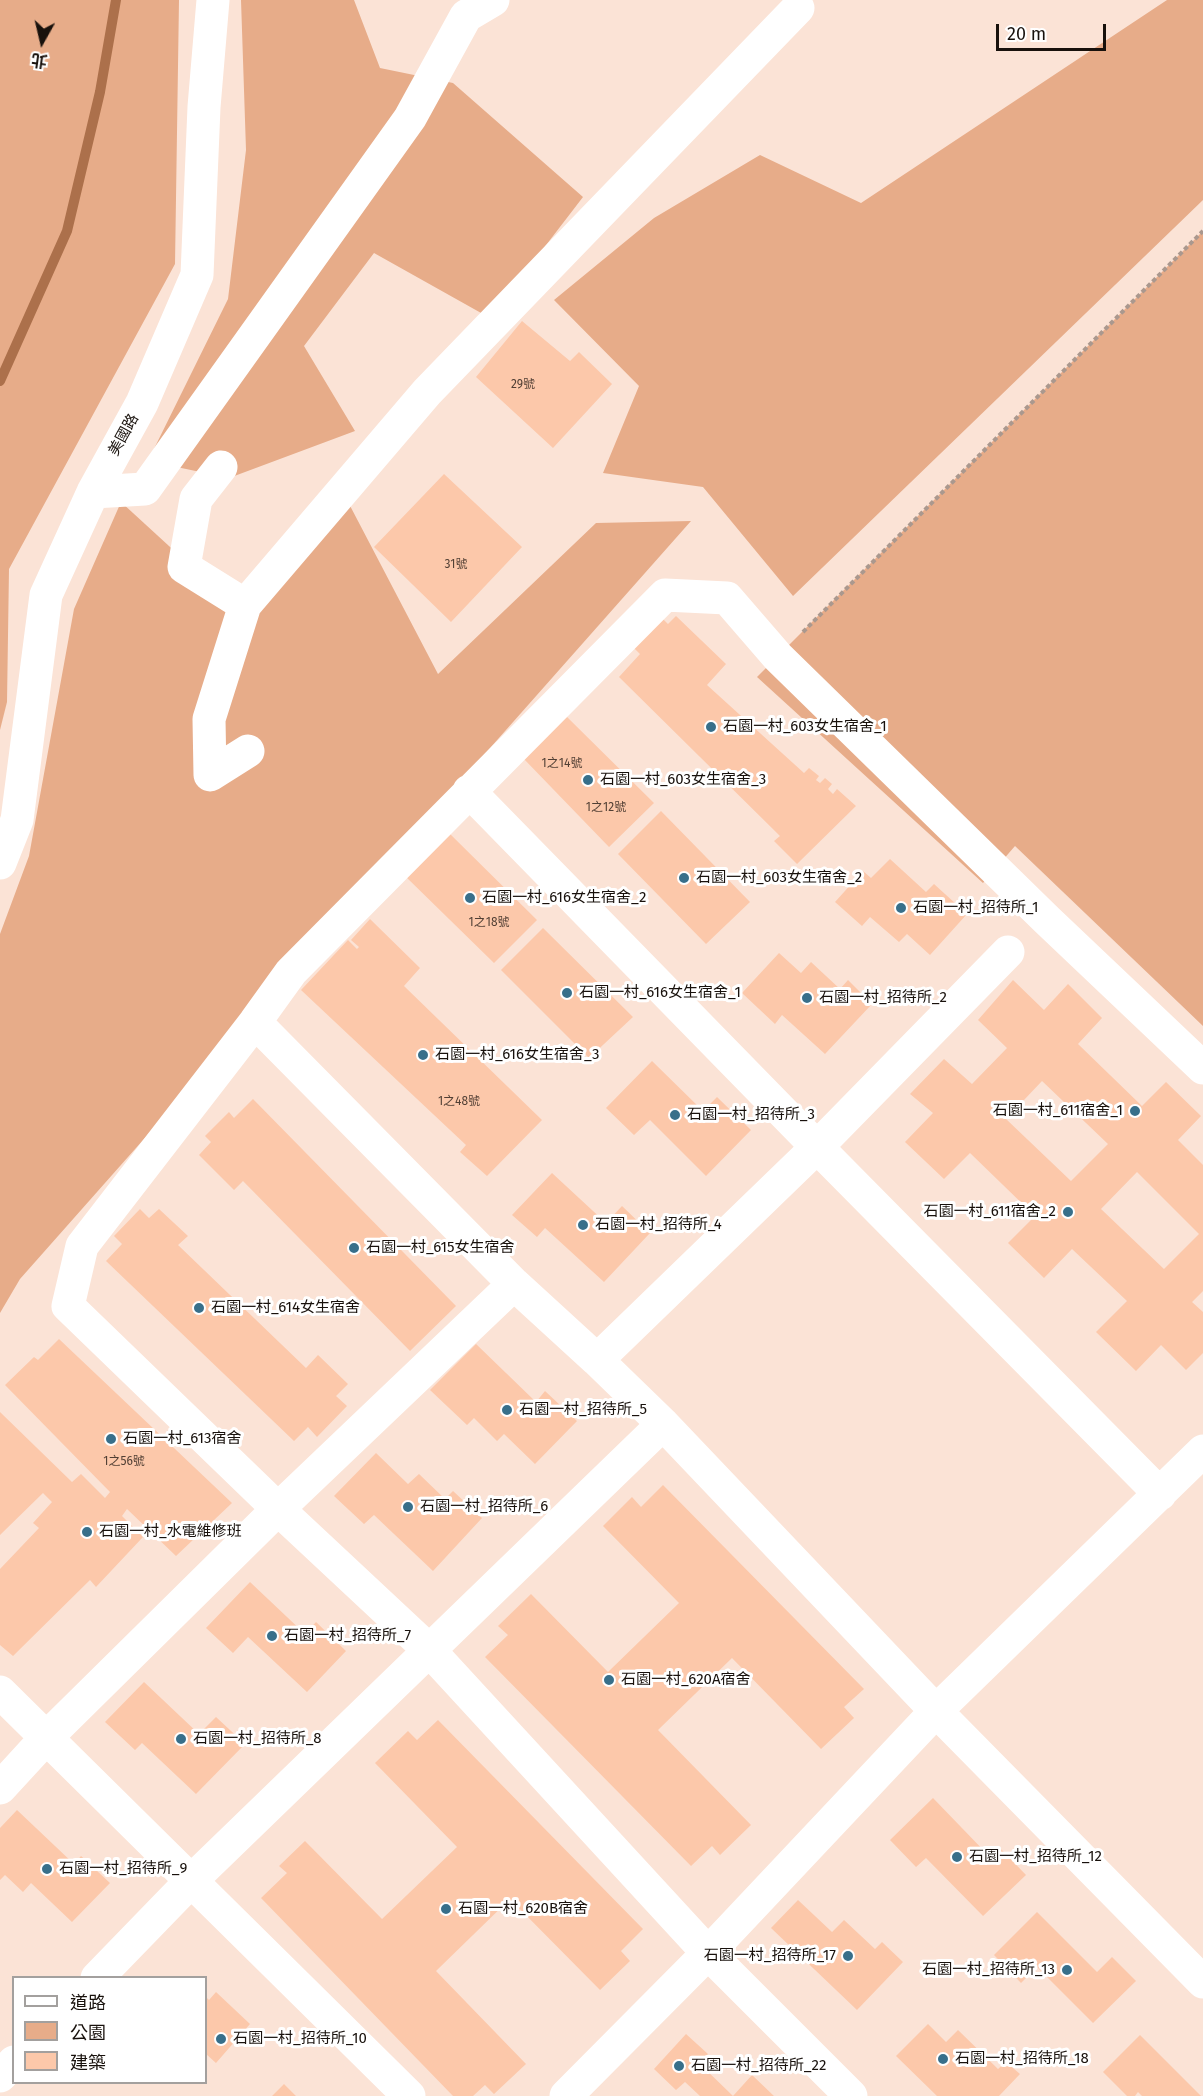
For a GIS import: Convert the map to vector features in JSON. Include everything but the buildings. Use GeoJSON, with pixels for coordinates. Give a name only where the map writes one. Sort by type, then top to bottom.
{"type":"FeatureCollection","features":[{"type":"Feature","properties":{"kind":"street","name":"美國路"},"geometry":{"type":"LineString","coordinates":[[0,864],[17,820],[46,595],[93,492],[142,403],[196,275],[204,107],[213,0]]}},
{"type":"Feature","properties":{"kind":"street"},"geometry":{"type":"LineString","coordinates":[[93,492],[145,489],[410,118],[466,16],[493,0]]}},
{"type":"Feature","properties":{"kind":"street"},"geometry":{"type":"LineString","coordinates":[[248,751],[210,775],[209,719],[245,605],[427,392],[800,3]]}},
{"type":"Feature","properties":{"kind":"street"},"geometry":{"type":"LineString","coordinates":[[221,467],[196,499],[184,567],[245,605]]}},
{"type":"Feature","properties":{"kind":"street"},"geometry":{"type":"LineString","coordinates":[[851,2096],[708,1953],[430,1651],[278,1509],[68,1306],[82,1246],[291,972],[469,790],[665,595],[727,598],[778,657],[1047,920],[1203,1068]]}},
{"type":"Feature","properties":{"kind":"street"},"geometry":{"type":"LineString","coordinates":[[469,790],[1160,1494]]}},
{"type":"Feature","properties":{"kind":"street"},"geometry":{"type":"LineString","coordinates":[[597,1360],[817,1147],[1008,952]]}},
{"type":"Feature","properties":{"kind":"street"},"geometry":{"type":"LineString","coordinates":[[255,1022],[514,1284],[663,1424],[936,1711],[1203,1982]]}},
{"type":"Feature","properties":{"kind":"street"},"geometry":{"type":"LineString","coordinates":[[0,1788],[46,1738],[278,1509],[514,1284]]}},
{"type":"Feature","properties":{"kind":"street"},"geometry":{"type":"LineString","coordinates":[[98,1976],[191,1881],[663,1424]]}},
{"type":"Feature","properties":{"kind":"street"},"geometry":{"type":"LineString","coordinates":[[566,2096],[708,1953],[936,1711],[1203,1450]]}},
{"type":"Feature","properties":{"kind":"street"},"geometry":{"type":"LineString","coordinates":[[0,1692],[409,2096]]}},
{"type":"Feature","properties":{"kind":"street"},"geometry":{"type":"LineString","coordinates":[[0,2076],[12,2064]]}},
{"type":"Feature","properties":{"kind":"path"},"geometry":{"type":"LineString","coordinates":[[778,657],[1203,231]]}},
{"type":"Feature","properties":{"kind":"green space"},"geometry":{"type":"Polygon","coordinates":[[[0,0],[179,0],[175,264],[9,569],[7,702],[0,730],[0,0]]]}},
{"type":"Feature","properties":{"kind":"green space"},"geometry":{"type":"Polygon","coordinates":[[[241,0],[354,0],[380,68],[453,83],[583,197],[490,318],[374,253],[304,346],[355,431],[229,478],[148,461],[228,299],[246,150],[241,0]]]}},
{"type":"Feature","properties":{"kind":"green space"},"geometry":{"type":"Polygon","coordinates":[[[1167,0],[1203,0],[1203,200],[793,596],[703,487],[603,473],[639,386],[554,300],[654,218],[760,155],[861,203],[1167,0]]]}},
{"type":"Feature","properties":{"kind":"green space"},"geometry":{"type":"Polygon","coordinates":[[[1203,231],[1203,1026],[1015,846],[983,883],[757,677],[1203,231]]]}},
{"type":"Feature","properties":{"kind":"green space"},"geometry":{"type":"Polygon","coordinates":[[[347,500],[438,674],[596,523],[691,521],[20,1279],[0,1313],[0,934],[29,856],[74,609],[121,502],[229,601],[347,500]]]}},
{"type":"Feature","properties":{"kind":"waterway"},"geometry":{"type":"LineString","coordinates":[[0,381],[67,231],[100,92],[116,0]]}},
{"type":"Feature","properties":{"kind":"place","name":"石園一村_603女生宿舍_1"},"geometry":{"type":"Point","coordinates":[711,727]}},
{"type":"Feature","properties":{"kind":"place","name":"石園一村_603女生宿舍_3"},"geometry":{"type":"Point","coordinates":[588,780]}},
{"type":"Feature","properties":{"kind":"place","name":"石園一村_603女生宿舍_2"},"geometry":{"type":"Point","coordinates":[684,878]}},
{"type":"Feature","properties":{"kind":"place","name":"石園一村_616女生宿舍_2"},"geometry":{"type":"Point","coordinates":[470,898]}},
{"type":"Feature","properties":{"kind":"place","name":"石園一村_招待所_1"},"geometry":{"type":"Point","coordinates":[901,908]}},
{"type":"Feature","properties":{"kind":"place","name":"石園一村_616女生宿舍_1"},"geometry":{"type":"Point","coordinates":[567,993]}},
{"type":"Feature","properties":{"kind":"place","name":"石園一村_招待所_2"},"geometry":{"type":"Point","coordinates":[807,998]}},
{"type":"Feature","properties":{"kind":"place","name":"石園一村_616女生宿舍_3"},"geometry":{"type":"Point","coordinates":[423,1055]}},
{"type":"Feature","properties":{"kind":"place","name":"石園一村_611宿舍_1"},"geometry":{"type":"Point","coordinates":[1135,1111]}},
{"type":"Feature","properties":{"kind":"place","name":"石園一村_招待所_3"},"geometry":{"type":"Point","coordinates":[675,1115]}},
{"type":"Feature","properties":{"kind":"place","name":"石園一村_611宿舍_2"},"geometry":{"type":"Point","coordinates":[1068,1212]}},
{"type":"Feature","properties":{"kind":"place","name":"石園一村_招待所_4"},"geometry":{"type":"Point","coordinates":[583,1225]}},
{"type":"Feature","properties":{"kind":"place","name":"石園一村_615女生宿舍"},"geometry":{"type":"Point","coordinates":[354,1248]}},
{"type":"Feature","properties":{"kind":"place","name":"石園一村_614女生宿舍"},"geometry":{"type":"Point","coordinates":[199,1308]}},
{"type":"Feature","properties":{"kind":"place","name":"石園一村_招待所_5"},"geometry":{"type":"Point","coordinates":[507,1410]}},
{"type":"Feature","properties":{"kind":"place","name":"石園一村_613宿舍"},"geometry":{"type":"Point","coordinates":[111,1439]}},
{"type":"Feature","properties":{"kind":"place","name":"石園一村_招待所_6"},"geometry":{"type":"Point","coordinates":[408,1507]}},
{"type":"Feature","properties":{"kind":"place","name":"石園一村_水電維修班"},"geometry":{"type":"Point","coordinates":[87,1532]}},
{"type":"Feature","properties":{"kind":"place","name":"石園一村_招待所_7"},"geometry":{"type":"Point","coordinates":[272,1636]}},
{"type":"Feature","properties":{"kind":"place","name":"石園一村_620A宿舍"},"geometry":{"type":"Point","coordinates":[609,1680]}},
{"type":"Feature","properties":{"kind":"place","name":"石園一村_招待所_8"},"geometry":{"type":"Point","coordinates":[181,1739]}},
{"type":"Feature","properties":{"kind":"place","name":"石園一村_招待所_12"},"geometry":{"type":"Point","coordinates":[957,1857]}},
{"type":"Feature","properties":{"kind":"place","name":"石園一村_招待所_9"},"geometry":{"type":"Point","coordinates":[47,1869]}},
{"type":"Feature","properties":{"kind":"place","name":"石園一村_620B宿舍"},"geometry":{"type":"Point","coordinates":[446,1909]}},
{"type":"Feature","properties":{"kind":"place","name":"石園一村_招待所_17"},"geometry":{"type":"Point","coordinates":[848,1956]}},
{"type":"Feature","properties":{"kind":"place","name":"石園一村_招待所_13"},"geometry":{"type":"Point","coordinates":[1067,1970]}},
{"type":"Feature","properties":{"kind":"place","name":"石園一村_招待所_10"},"geometry":{"type":"Point","coordinates":[221,2039]}},
{"type":"Feature","properties":{"kind":"place","name":"石園一村_招待所_18"},"geometry":{"type":"Point","coordinates":[943,2059]}},
{"type":"Feature","properties":{"kind":"place","name":"石園一村_招待所_22"},"geometry":{"type":"Point","coordinates":[679,2066]}}]}
